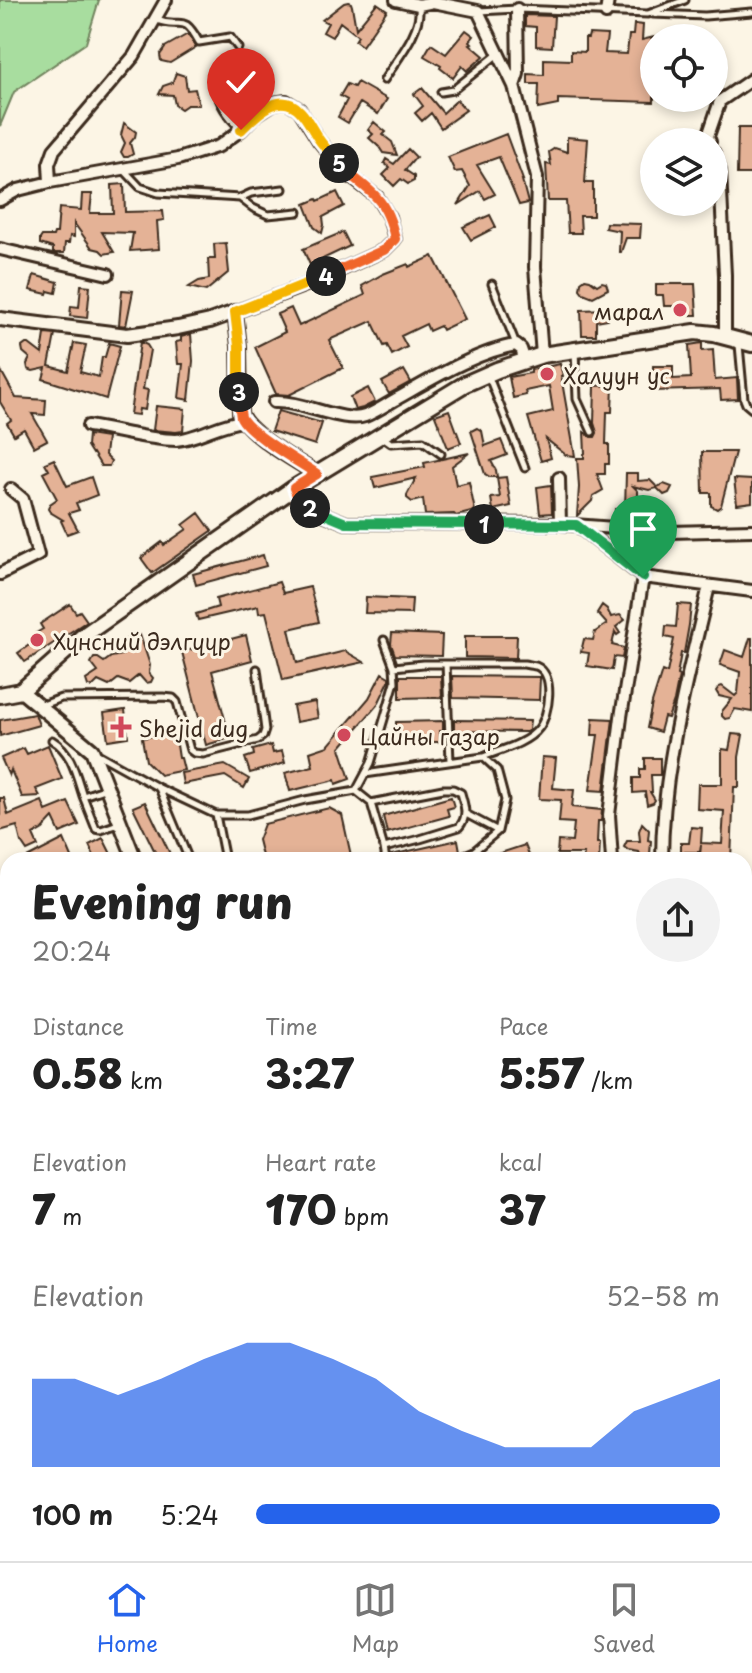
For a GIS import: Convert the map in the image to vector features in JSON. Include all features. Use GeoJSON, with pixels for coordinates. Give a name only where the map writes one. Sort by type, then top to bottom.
{"type":"FeatureCollection","features":[{"type":"Feature","properties":{"kind":"main road"},"geometry":{"type":"LineString","coordinates":[[0,695],[21,691],[83,636],[294,488],[441,397],[487,374],[542,355],[695,332],[738,340]]}},
{"type":"Feature","properties":{"kind":"street"},"geometry":{"type":"LineString","coordinates":[[50,182],[49,164],[54,150],[134,56],[166,0]]}},
{"type":"Feature","properties":{"kind":"street"},"geometry":{"type":"LineString","coordinates":[[396,0],[419,5],[432,1],[460,4],[478,11],[514,86],[537,177],[535,267],[542,355]]}},
{"type":"Feature","properties":{"kind":"street"},"geometry":{"type":"LineString","coordinates":[[606,13],[608,0]]}},
{"type":"Feature","properties":{"kind":"street"},"geometry":{"type":"LineString","coordinates":[[514,86],[518,74],[517,9]]}},
{"type":"Feature","properties":{"kind":"street"},"geometry":{"type":"LineString","coordinates":[[711,128],[720,101],[752,79]]}},
{"type":"Feature","properties":{"kind":"street"},"geometry":{"type":"LineString","coordinates":[[0,200],[18,190],[50,182],[178,159],[219,146],[254,116],[274,103],[286,101],[299,109],[319,141],[347,174],[377,197],[389,217],[395,239],[384,250],[314,282],[210,321],[178,328],[127,335],[0,319]]}},
{"type":"Feature","properties":{"kind":"street"},"geometry":{"type":"LineString","coordinates":[[722,216],[725,275],[738,340]]}},
{"type":"Feature","properties":{"kind":"street"},"geometry":{"type":"LineString","coordinates":[[0,249],[108,274]]}},
{"type":"Feature","properties":{"kind":"street"},"geometry":{"type":"LineString","coordinates":[[235,312],[240,413],[243,421],[317,474]]}},
{"type":"Feature","properties":{"kind":"street"},"geometry":{"type":"LineString","coordinates":[[274,402],[287,401],[353,418],[365,416],[495,348],[516,345],[525,361]]}},
{"type":"Feature","properties":{"kind":"street"},"geometry":{"type":"LineString","coordinates":[[88,426],[178,440],[228,422],[243,421]]}},
{"type":"Feature","properties":{"kind":"street"},"geometry":{"type":"LineString","coordinates":[[559,478],[560,524]]}},
{"type":"Feature","properties":{"kind":"street"},"geometry":{"type":"LineString","coordinates":[[294,488],[301,505],[346,523],[560,524],[670,532],[752,530]]}},
{"type":"Feature","properties":{"kind":"street"},"geometry":{"type":"LineString","coordinates":[[0,574],[38,555],[23,499],[11,489]]}},
{"type":"Feature","properties":{"kind":"street"},"geometry":{"type":"LineString","coordinates":[[576,525],[643,577],[752,591]]}},
{"type":"Feature","properties":{"kind":"street"},"geometry":{"type":"LineString","coordinates":[[611,852],[609,815],[643,577]]}},
{"type":"Feature","properties":{"kind":"street"},"geometry":{"type":"LineString","coordinates":[[662,852],[674,736],[709,586]]}},
{"type":"Feature","properties":{"kind":"street"},"geometry":{"type":"LineString","coordinates":[[21,691],[92,750],[132,852]]}},
{"type":"Feature","properties":{"kind":"lane"},"geometry":{"type":"LineString","coordinates":[[648,14],[685,0]]}},
{"type":"Feature","properties":{"kind":"lane"},"geometry":{"type":"LineString","coordinates":[[384,80],[417,29],[421,17],[419,5]]}},
{"type":"Feature","properties":{"kind":"lane"},"geometry":{"type":"LineString","coordinates":[[478,11],[517,9],[705,16],[752,12]]}},
{"type":"Feature","properties":{"kind":"lane"},"geometry":{"type":"LineString","coordinates":[[156,20],[184,22],[191,27],[199,42],[230,37],[238,48]]}},
{"type":"Feature","properties":{"kind":"lane"},"geometry":{"type":"LineString","coordinates":[[441,92],[453,90],[498,53]]}},
{"type":"Feature","properties":{"kind":"lane"},"geometry":{"type":"LineString","coordinates":[[216,88],[223,109],[241,130]]}},
{"type":"Feature","properties":{"kind":"lane"},"geometry":{"type":"LineString","coordinates":[[124,169],[140,187],[158,193],[240,198],[251,193],[283,189]]}},
{"type":"Feature","properties":{"kind":"lane"},"geometry":{"type":"LineString","coordinates":[[240,198],[268,215],[298,212]]}},
{"type":"Feature","properties":{"kind":"lane"},"geometry":{"type":"LineString","coordinates":[[492,284],[516,345]]}},
{"type":"Feature","properties":{"kind":"lane"},"geometry":{"type":"LineString","coordinates":[[738,340],[744,399],[752,409]]}},
{"type":"Feature","properties":{"kind":"lane"},"geometry":{"type":"LineString","coordinates":[[575,349],[577,399],[592,432]]}},
{"type":"Feature","properties":{"kind":"lane"},"geometry":{"type":"LineString","coordinates":[[487,374],[525,468]]}},
{"type":"Feature","properties":{"kind":"lane"},"geometry":{"type":"LineString","coordinates":[[380,435],[391,443],[423,441],[441,454]]}},
{"type":"Feature","properties":{"kind":"lane"},"geometry":{"type":"LineString","coordinates":[[356,791],[371,763],[395,682],[394,667],[384,640]]}},
{"type":"Feature","properties":{"kind":"lane"},"geometry":{"type":"LineString","coordinates":[[365,774],[483,757],[520,742],[539,728],[545,714],[549,697],[547,681],[543,671],[536,666],[446,664],[394,667]]}},
{"type":"Feature","properties":{"kind":"lane"},"geometry":{"type":"LineString","coordinates":[[446,664],[450,761]]}},
{"type":"Feature","properties":{"kind":"lane"},"geometry":{"type":"LineString","coordinates":[[37,706],[61,698],[173,698],[177,702],[190,750],[203,754],[263,736],[265,730],[257,669]]}},
{"type":"Feature","properties":{"kind":"lane"},"geometry":{"type":"LineString","coordinates":[[52,740],[70,757],[96,829],[121,823]]}},
{"type":"Feature","properties":{"kind":"lane"},"geometry":{"type":"LineString","coordinates":[[92,750],[159,788],[216,815],[248,815],[356,791],[371,803],[385,852]]}},
{"type":"Feature","properties":{"kind":"lane"},"geometry":{"type":"LineString","coordinates":[[472,852],[498,831],[505,800],[497,770],[483,757]]}},
{"type":"Feature","properties":{"kind":"lane"},"geometry":{"type":"LineString","coordinates":[[83,796],[108,788]]}},
{"type":"Feature","properties":{"kind":"lane"},"geometry":{"type":"LineString","coordinates":[[159,788],[186,852]]}},
{"type":"Feature","properties":{"kind":"lane"},"geometry":{"type":"LineString","coordinates":[[371,803],[443,789],[461,793],[466,814],[459,827],[384,848]]}},
{"type":"Feature","properties":{"kind":"lane"},"geometry":{"type":"LineString","coordinates":[[466,814],[498,831]]}},
{"type":"Feature","properties":{"kind":"lane"},"geometry":{"type":"LineString","coordinates":[[216,815],[223,852]]}},
{"type":"Feature","properties":{"kind":"green space"},"geometry":{"type":"Polygon","coordinates":[[[0,0],[99,0],[86,43],[14,92],[0,126],[0,0]]]}},
{"type":"Feature","properties":{"kind":"building"},"geometry":{"type":"Polygon","coordinates":[[[348,2],[352,6],[356,29],[377,3],[387,10],[362,46],[355,41],[358,36],[340,22],[332,37],[323,32],[328,23],[322,20],[348,2]]]}},
{"type":"Feature","properties":{"kind":"building"},"geometry":{"type":"Polygon","coordinates":[[[525,15],[554,16],[552,47],[536,46],[536,27],[525,26],[525,15]]]}},
{"type":"Feature","properties":{"kind":"building"},"geometry":{"type":"Polygon","coordinates":[[[634,24],[640,25],[640,102],[558,99],[558,105],[538,109],[539,84],[528,84],[528,74],[544,75],[544,59],[571,60],[571,51],[585,52],[585,38],[589,34],[607,35],[605,53],[627,54],[629,35],[633,35],[634,24]]]}},
{"type":"Feature","properties":{"kind":"building"},"geometry":{"type":"Polygon","coordinates":[[[466,30],[474,36],[470,44],[484,56],[467,71],[462,66],[453,78],[424,56],[431,44],[446,54],[466,30]]]}},
{"type":"Feature","properties":{"kind":"building"},"geometry":{"type":"Polygon","coordinates":[[[188,34],[196,47],[170,63],[161,61],[160,55],[165,47],[188,34]]]}},
{"type":"Feature","properties":{"kind":"building"},"geometry":{"type":"Polygon","coordinates":[[[176,73],[185,76],[187,90],[195,89],[199,105],[187,105],[181,109],[175,105],[173,95],[159,94],[163,86],[172,83],[176,73]]]}},
{"type":"Feature","properties":{"kind":"building"},"geometry":{"type":"Polygon","coordinates":[[[357,82],[387,99],[378,114],[360,103],[348,123],[338,117],[347,100],[340,96],[347,84],[354,87],[357,82]]]}},
{"type":"Feature","properties":{"kind":"building"},"geometry":{"type":"Polygon","coordinates":[[[422,88],[443,113],[457,100],[466,110],[441,128],[431,113],[422,121],[415,113],[423,106],[414,94],[422,88]]]}},
{"type":"Feature","properties":{"kind":"building"},"geometry":{"type":"Polygon","coordinates":[[[374,122],[386,132],[383,135],[392,142],[397,155],[383,153],[369,138],[373,134],[368,130],[374,122]]]}},
{"type":"Feature","properties":{"kind":"building"},"geometry":{"type":"Polygon","coordinates":[[[124,123],[136,132],[130,143],[133,154],[128,157],[121,152],[125,143],[121,135],[124,123]]]}},
{"type":"Feature","properties":{"kind":"building"},"geometry":{"type":"Polygon","coordinates":[[[738,128],[752,128],[752,174],[737,174],[738,128]]]}},
{"type":"Feature","properties":{"kind":"building"},"geometry":{"type":"Polygon","coordinates":[[[506,134],[528,203],[519,205],[499,157],[477,165],[495,194],[485,199],[480,191],[458,205],[470,186],[462,171],[455,172],[448,157],[506,134]]]}},
{"type":"Feature","properties":{"kind":"building"},"geometry":{"type":"Polygon","coordinates":[[[567,137],[588,139],[585,183],[593,183],[593,216],[580,216],[581,233],[568,233],[566,201],[548,201],[546,164],[551,165],[549,152],[555,148],[567,152],[567,137]]]}},
{"type":"Feature","properties":{"kind":"building"},"geometry":{"type":"Polygon","coordinates":[[[408,149],[416,157],[405,170],[414,176],[414,181],[408,184],[401,179],[394,186],[383,175],[390,168],[384,163],[386,159],[394,164],[408,149]]]}},
{"type":"Feature","properties":{"kind":"building"},"geometry":{"type":"Polygon","coordinates":[[[124,184],[125,212],[163,211],[164,220],[157,221],[159,249],[130,251],[133,233],[102,232],[114,252],[104,254],[92,248],[74,223],[74,237],[70,236],[69,243],[65,243],[64,253],[53,253],[53,248],[40,244],[42,236],[57,233],[59,208],[81,210],[82,194],[92,194],[90,213],[113,213],[112,185],[124,184]]]}},
{"type":"Feature","properties":{"kind":"building"},"geometry":{"type":"Polygon","coordinates":[[[337,192],[344,206],[323,217],[322,233],[314,227],[305,204],[337,192]]]}},
{"type":"Feature","properties":{"kind":"building"},"geometry":{"type":"Polygon","coordinates":[[[490,215],[496,227],[471,240],[463,227],[490,215]]]}},
{"type":"Feature","properties":{"kind":"building"},"geometry":{"type":"Polygon","coordinates":[[[606,223],[641,224],[640,238],[626,238],[619,252],[620,231],[605,228],[606,223]]]}},
{"type":"Feature","properties":{"kind":"building"},"geometry":{"type":"Polygon","coordinates":[[[343,232],[350,246],[310,265],[303,249],[343,232]]]}},
{"type":"Feature","properties":{"kind":"building"},"geometry":{"type":"Polygon","coordinates":[[[226,243],[229,272],[206,291],[189,287],[209,279],[208,259],[215,259],[214,244],[226,243]]]}},
{"type":"Feature","properties":{"kind":"building"},"geometry":{"type":"Polygon","coordinates":[[[433,256],[465,319],[442,330],[440,326],[429,331],[426,324],[401,336],[407,347],[392,355],[372,321],[329,340],[343,368],[289,395],[276,394],[255,347],[285,332],[277,314],[291,308],[299,326],[365,295],[362,286],[383,274],[433,256]]]}},
{"type":"Feature","properties":{"kind":"building"},"geometry":{"type":"Polygon","coordinates":[[[34,275],[58,282],[56,293],[30,290],[34,275]]]}},
{"type":"Feature","properties":{"kind":"building"},"geometry":{"type":"Polygon","coordinates":[[[585,279],[597,285],[606,283],[608,289],[593,297],[583,293],[581,282],[585,279]]]}},
{"type":"Feature","properties":{"kind":"building"},"geometry":{"type":"Polygon","coordinates":[[[656,284],[695,284],[697,315],[688,315],[687,306],[664,306],[663,295],[656,295],[656,284]]]}},
{"type":"Feature","properties":{"kind":"building"},"geometry":{"type":"Polygon","coordinates":[[[81,285],[90,286],[87,318],[70,316],[71,306],[79,307],[81,285]]]}},
{"type":"Feature","properties":{"kind":"building"},"geometry":{"type":"Polygon","coordinates":[[[122,290],[133,291],[126,326],[119,325],[122,290]]]}},
{"type":"Feature","properties":{"kind":"building"},"geometry":{"type":"Polygon","coordinates":[[[607,309],[608,319],[596,321],[596,335],[582,335],[581,310],[607,309]]]}},
{"type":"Feature","properties":{"kind":"building"},"geometry":{"type":"Polygon","coordinates":[[[45,334],[55,335],[49,366],[68,371],[74,343],[86,345],[80,372],[99,377],[102,357],[105,357],[109,343],[120,346],[106,399],[43,379],[46,368],[28,369],[30,358],[22,347],[29,344],[42,354],[45,334]]]}},
{"type":"Feature","properties":{"kind":"building"},"geometry":{"type":"Polygon","coordinates":[[[191,334],[193,361],[189,400],[179,398],[183,364],[178,364],[176,342],[191,334]]]}},
{"type":"Feature","properties":{"kind":"building"},"geometry":{"type":"Polygon","coordinates":[[[140,342],[150,350],[143,389],[148,390],[145,410],[139,409],[138,415],[130,414],[140,342]]]}},
{"type":"Feature","properties":{"kind":"building"},"geometry":{"type":"Polygon","coordinates":[[[702,343],[702,351],[713,350],[715,380],[737,378],[738,399],[721,400],[720,389],[653,391],[653,366],[673,366],[673,379],[691,378],[689,345],[702,343]]]}},
{"type":"Feature","properties":{"kind":"building"},"geometry":{"type":"Polygon","coordinates":[[[560,364],[575,456],[566,455],[546,439],[551,458],[541,461],[528,417],[553,411],[549,386],[525,391],[526,395],[513,398],[509,377],[560,364]]]}},
{"type":"Feature","properties":{"kind":"building"},"geometry":{"type":"Polygon","coordinates":[[[0,369],[16,398],[46,400],[45,415],[32,414],[47,440],[34,447],[24,429],[14,435],[7,423],[11,420],[0,402],[0,369]]]}},
{"type":"Feature","properties":{"kind":"building"},"geometry":{"type":"Polygon","coordinates":[[[404,370],[411,382],[389,394],[382,382],[404,370]]]}},
{"type":"Feature","properties":{"kind":"building"},"geometry":{"type":"Polygon","coordinates":[[[613,385],[612,412],[607,412],[609,464],[605,464],[605,474],[597,474],[603,490],[593,496],[577,516],[577,458],[584,458],[584,432],[591,437],[597,433],[594,423],[595,386],[613,385]]]}},
{"type":"Feature","properties":{"kind":"building"},"geometry":{"type":"Polygon","coordinates":[[[368,388],[375,402],[355,410],[350,397],[368,388]]]}},
{"type":"Feature","properties":{"kind":"building"},"geometry":{"type":"Polygon","coordinates":[[[156,406],[185,409],[183,431],[153,430],[156,406]]]}},
{"type":"Feature","properties":{"kind":"building"},"geometry":{"type":"Polygon","coordinates":[[[449,410],[461,443],[448,448],[435,415],[449,410]]]}},
{"type":"Feature","properties":{"kind":"building"},"geometry":{"type":"Polygon","coordinates":[[[278,411],[322,423],[315,445],[271,431],[278,411]]]}},
{"type":"Feature","properties":{"kind":"building"},"geometry":{"type":"Polygon","coordinates":[[[477,428],[482,431],[485,446],[501,440],[507,455],[491,461],[497,477],[485,474],[471,431],[477,428]]]}},
{"type":"Feature","properties":{"kind":"building"},"geometry":{"type":"Polygon","coordinates":[[[88,435],[107,438],[105,455],[111,461],[109,466],[101,466],[92,454],[87,446],[88,435]]]}},
{"type":"Feature","properties":{"kind":"building"},"geometry":{"type":"Polygon","coordinates":[[[702,452],[735,452],[721,506],[717,509],[711,506],[711,493],[703,493],[702,452]]]}},
{"type":"Feature","properties":{"kind":"building"},"geometry":{"type":"Polygon","coordinates":[[[469,453],[452,466],[456,485],[469,482],[475,511],[456,516],[425,515],[423,499],[412,502],[407,498],[416,478],[375,488],[372,477],[425,467],[424,463],[469,453]]]}},
{"type":"Feature","properties":{"kind":"building"},"geometry":{"type":"Polygon","coordinates":[[[54,459],[67,486],[91,477],[97,495],[76,503],[79,510],[69,513],[78,530],[67,534],[63,520],[48,509],[57,499],[43,473],[49,470],[45,463],[54,459]]]}},
{"type":"Feature","properties":{"kind":"building"},"geometry":{"type":"Polygon","coordinates":[[[626,473],[638,473],[638,481],[650,480],[657,487],[664,484],[672,487],[664,495],[657,488],[649,490],[633,486],[638,491],[638,522],[615,520],[615,509],[625,509],[626,473]]]}},
{"type":"Feature","properties":{"kind":"building"},"geometry":{"type":"Polygon","coordinates":[[[506,477],[511,506],[493,510],[491,498],[500,497],[497,478],[506,477]]]}},
{"type":"Feature","properties":{"kind":"building"},"geometry":{"type":"Polygon","coordinates":[[[734,479],[752,480],[752,502],[737,504],[734,479]]]}},
{"type":"Feature","properties":{"kind":"building"},"geometry":{"type":"Polygon","coordinates":[[[551,485],[552,513],[540,514],[537,487],[551,485]]]}},
{"type":"Feature","properties":{"kind":"building"},"geometry":{"type":"Polygon","coordinates":[[[199,513],[212,531],[152,573],[141,558],[187,529],[183,525],[199,513]]]}},
{"type":"Feature","properties":{"kind":"building"},"geometry":{"type":"Polygon","coordinates":[[[263,555],[266,566],[196,585],[193,574],[263,555]]]}},
{"type":"Feature","properties":{"kind":"building"},"geometry":{"type":"Polygon","coordinates":[[[279,582],[283,593],[310,587],[319,622],[289,629],[297,663],[345,651],[364,662],[283,680],[266,612],[259,613],[258,606],[198,620],[196,614],[218,607],[216,599],[279,582]]]}},
{"type":"Feature","properties":{"kind":"building"},"geometry":{"type":"Polygon","coordinates":[[[366,597],[412,599],[411,614],[365,613],[366,597]]]}},
{"type":"Feature","properties":{"kind":"building"},"geometry":{"type":"Polygon","coordinates":[[[70,604],[87,621],[25,662],[18,653],[39,638],[36,633],[43,629],[40,624],[70,604]]]}},
{"type":"Feature","properties":{"kind":"building"},"geometry":{"type":"Polygon","coordinates":[[[678,604],[691,605],[689,625],[684,653],[681,653],[674,701],[668,718],[664,717],[660,732],[647,728],[662,671],[667,673],[674,639],[665,637],[666,626],[676,627],[678,604]]]}},
{"type":"Feature","properties":{"kind":"building"},"geometry":{"type":"Polygon","coordinates":[[[602,605],[611,617],[620,615],[625,620],[616,627],[620,633],[617,635],[615,632],[612,645],[624,648],[622,658],[614,657],[612,670],[587,666],[589,653],[581,652],[584,639],[593,640],[595,632],[607,624],[597,613],[602,605]]]}},
{"type":"Feature","properties":{"kind":"building"},"geometry":{"type":"Polygon","coordinates":[[[392,633],[442,635],[441,656],[395,655],[391,644],[392,633]]]}},
{"type":"Feature","properties":{"kind":"building"},"geometry":{"type":"Polygon","coordinates":[[[140,635],[150,665],[151,682],[146,683],[139,675],[129,683],[118,679],[109,686],[98,681],[92,687],[88,686],[86,680],[98,672],[91,663],[94,658],[104,662],[122,655],[118,642],[140,635]]]}},
{"type":"Feature","properties":{"kind":"building"},"geometry":{"type":"Polygon","coordinates":[[[246,635],[252,660],[212,671],[230,738],[206,745],[182,652],[246,635]]]}},
{"type":"Feature","properties":{"kind":"building"},"geometry":{"type":"Polygon","coordinates":[[[465,636],[517,636],[516,658],[465,657],[465,636]]]}},
{"type":"Feature","properties":{"kind":"building"},"geometry":{"type":"Polygon","coordinates":[[[750,638],[752,712],[735,709],[730,718],[725,719],[722,711],[732,699],[719,696],[716,691],[722,686],[735,696],[740,672],[720,665],[725,650],[744,657],[750,638]]]}},
{"type":"Feature","properties":{"kind":"building","name":"Цайны газар"},"geometry":{"type":"Polygon","coordinates":[[[382,673],[389,677],[389,681],[378,704],[340,748],[350,779],[290,791],[285,773],[313,766],[310,752],[328,746],[369,698],[382,673]]]}},
{"type":"Feature","properties":{"kind":"building"},"geometry":{"type":"Polygon","coordinates":[[[400,676],[441,676],[442,697],[400,698],[400,676]]]}},
{"type":"Feature","properties":{"kind":"building"},"geometry":{"type":"Polygon","coordinates":[[[452,676],[540,677],[539,700],[453,698],[452,676]]]}},
{"type":"Feature","properties":{"kind":"building"},"geometry":{"type":"Polygon","coordinates":[[[315,702],[318,718],[296,722],[293,706],[315,702]]]}},
{"type":"Feature","properties":{"kind":"building"},"geometry":{"type":"Polygon","coordinates":[[[125,710],[128,737],[108,740],[104,713],[125,710]]]}},
{"type":"Feature","properties":{"kind":"building"},"geometry":{"type":"Polygon","coordinates":[[[35,714],[39,725],[0,736],[0,720],[35,714]]]}},
{"type":"Feature","properties":{"kind":"building"},"geometry":{"type":"Polygon","coordinates":[[[593,718],[613,719],[604,791],[590,790],[598,735],[592,735],[593,718]]]}},
{"type":"Feature","properties":{"kind":"building"},"geometry":{"type":"Polygon","coordinates":[[[454,720],[530,721],[526,732],[454,731],[454,720]]]}},
{"type":"Feature","properties":{"kind":"building"},"geometry":{"type":"Polygon","coordinates":[[[443,721],[440,742],[396,742],[396,722],[443,721]]]}},
{"type":"Feature","properties":{"kind":"building"},"geometry":{"type":"Polygon","coordinates":[[[175,732],[184,770],[160,775],[146,761],[142,738],[175,732]]]}},
{"type":"Feature","properties":{"kind":"building"},"geometry":{"type":"Polygon","coordinates":[[[732,734],[743,735],[739,787],[734,787],[731,852],[700,852],[701,845],[700,852],[681,852],[681,843],[689,843],[691,827],[702,828],[701,843],[722,844],[724,811],[697,809],[698,784],[722,784],[722,749],[729,750],[732,734]]]}},
{"type":"Feature","properties":{"kind":"building"},"geometry":{"type":"Polygon","coordinates":[[[48,745],[62,779],[36,789],[40,796],[22,797],[11,770],[9,776],[1,758],[24,748],[27,754],[48,745]]]}},
{"type":"Feature","properties":{"kind":"building"},"geometry":{"type":"Polygon","coordinates":[[[271,745],[273,753],[282,751],[285,763],[250,773],[245,758],[254,755],[253,750],[271,745]]]}},
{"type":"Feature","properties":{"kind":"building"},"geometry":{"type":"Polygon","coordinates":[[[542,757],[556,758],[553,788],[574,790],[572,807],[602,810],[601,821],[598,821],[599,852],[557,852],[558,841],[572,842],[574,823],[559,822],[561,800],[539,799],[542,757]]]}},
{"type":"Feature","properties":{"kind":"building"},"geometry":{"type":"Polygon","coordinates":[[[645,758],[660,758],[660,775],[651,775],[650,792],[655,800],[647,805],[645,792],[633,793],[633,778],[640,778],[640,769],[645,769],[645,758]]]}},
{"type":"Feature","properties":{"kind":"building"},"geometry":{"type":"Polygon","coordinates":[[[225,765],[249,779],[244,788],[225,776],[183,784],[181,773],[225,765]]]}},
{"type":"Feature","properties":{"kind":"building"},"geometry":{"type":"Polygon","coordinates":[[[451,797],[454,807],[447,809],[449,816],[387,833],[383,816],[451,797]]]}},
{"type":"Feature","properties":{"kind":"building"},"geometry":{"type":"Polygon","coordinates":[[[0,798],[4,798],[8,815],[42,801],[46,811],[68,802],[79,825],[60,833],[53,818],[33,835],[38,846],[27,851],[17,826],[0,831],[0,798]]]}},
{"type":"Feature","properties":{"kind":"building"},"geometry":{"type":"Polygon","coordinates":[[[145,802],[169,852],[155,852],[133,807],[145,802]]]}},
{"type":"Feature","properties":{"kind":"building"},"geometry":{"type":"Polygon","coordinates":[[[329,808],[342,815],[350,852],[261,852],[258,840],[264,824],[329,808]]]}},
{"type":"Feature","properties":{"kind":"building"},"geometry":{"type":"Polygon","coordinates":[[[642,823],[649,830],[650,852],[624,847],[627,841],[640,841],[642,823]]]}},
{"type":"Feature","properties":{"kind":"building"},"geometry":{"type":"Polygon","coordinates":[[[103,838],[110,852],[92,852],[89,845],[103,838]]]}},
{"type":"Feature","properties":{"kind":"building"},"geometry":{"type":"Polygon","coordinates":[[[64,839],[70,852],[39,852],[64,839]]]}},
{"type":"Feature","properties":{"kind":"building"},"geometry":{"type":"Polygon","coordinates":[[[458,840],[460,851],[458,852],[404,852],[458,840]]]}},
{"type":"Feature","properties":{"kind":"building"},"geometry":{"type":"Polygon","coordinates":[[[525,845],[528,852],[503,852],[525,845]]]}},
{"type":"Feature","properties":{"kind":"place","name":"марал"},"geometry":{"type":"Point","coordinates":[680,310]}},
{"type":"Feature","properties":{"kind":"place","name":"Халуун ус"},"geometry":{"type":"Point","coordinates":[547,374]}},
{"type":"Feature","properties":{"kind":"place","name":"Хүнсний дэлгүүр"},"geometry":{"type":"Point","coordinates":[37,640]}},
{"type":"Feature","properties":{"kind":"place","name":"Shejid dug"},"geometry":{"type":"Point","coordinates":[121,727]}},
{"type":"Feature","properties":{"kind":"place","name":"Цайны газар"},"geometry":{"type":"Point","coordinates":[344,735]}},
{"type":"Feature","properties":{"kind":"route"},"geometry":{"type":"LineString","coordinates":[[241,130],[254,116],[274,103],[286,101],[299,109],[319,141],[347,174],[377,197],[389,217],[395,239],[384,250],[314,282],[235,312],[240,413],[252,430],[317,474],[294,488],[301,505],[346,523],[576,525],[643,577]]}}]}
